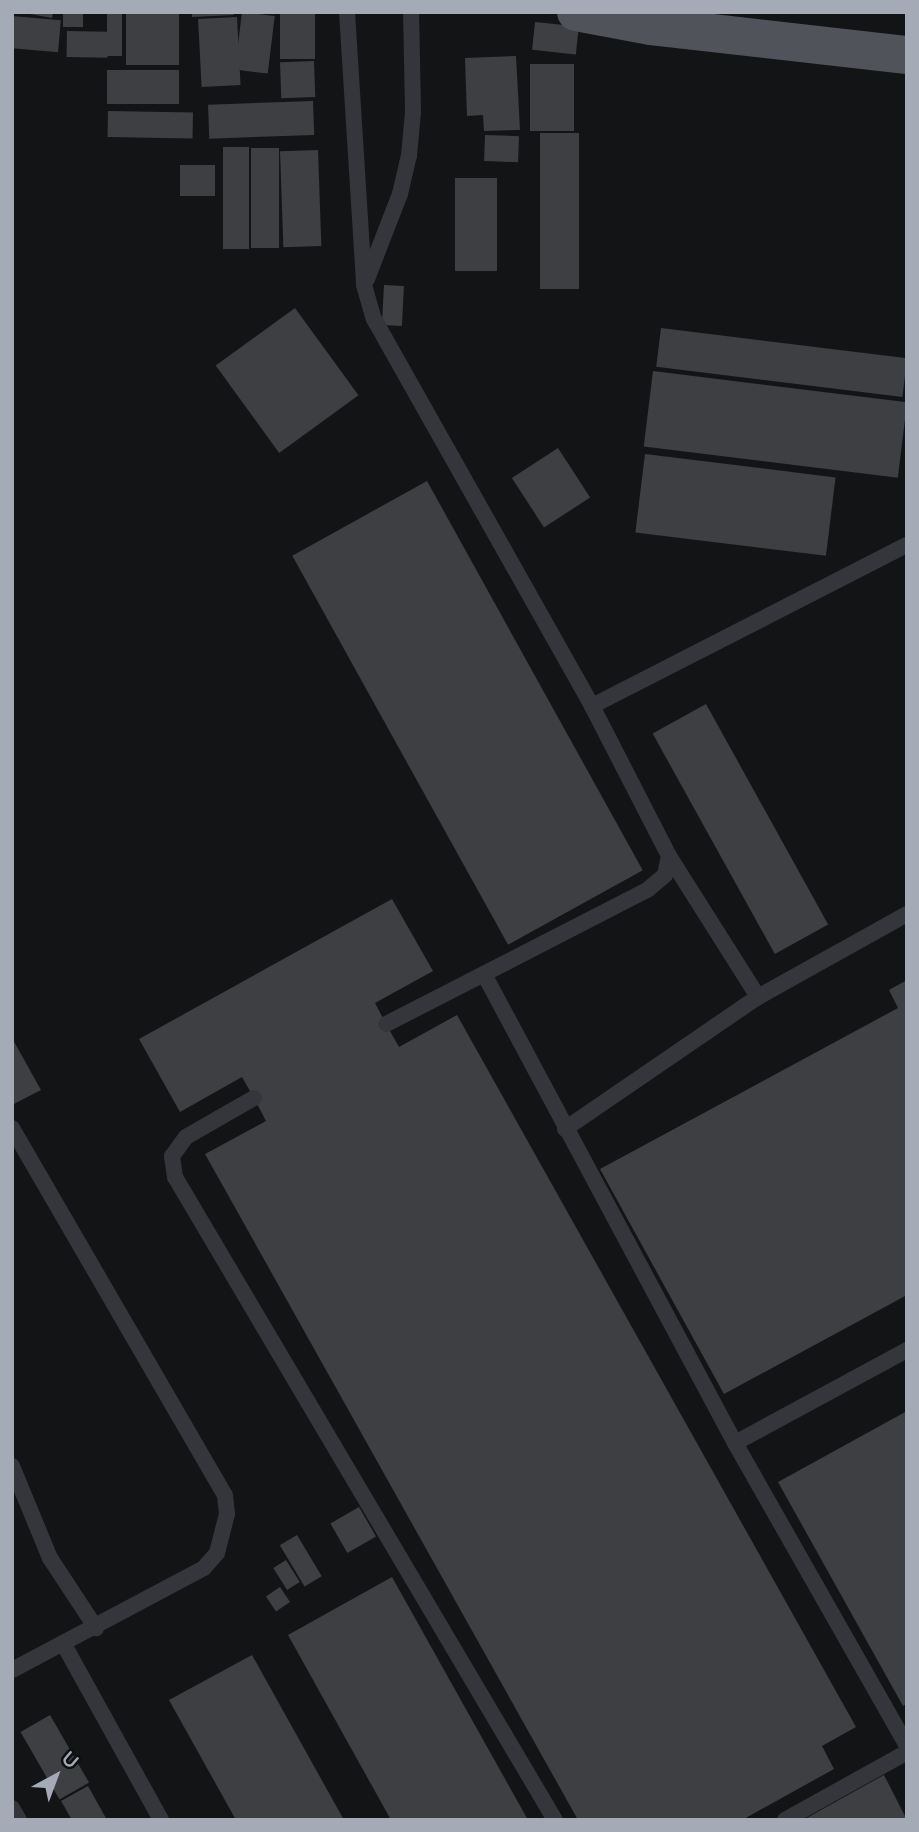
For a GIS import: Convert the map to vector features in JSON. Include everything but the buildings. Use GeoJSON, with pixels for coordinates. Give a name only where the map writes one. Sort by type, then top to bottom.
{"type":"FeatureCollection","features":[{"type":"Feature","properties":{"kind":"main road"},"geometry":{"type":"LineString","coordinates":[[576,12],[651,26],[907,55]]}},
{"type":"Feature","properties":{"kind":"lane"},"geometry":{"type":"LineString","coordinates":[[347,12],[365,285],[374,319],[592,706],[669,856],[758,997]]}},
{"type":"Feature","properties":{"kind":"lane"},"geometry":{"type":"LineString","coordinates":[[365,285],[400,194],[409,156],[413,112],[411,12]]}},
{"type":"Feature","properties":{"kind":"lane"},"geometry":{"type":"LineString","coordinates":[[592,706],[907,545]]}},
{"type":"Feature","properties":{"kind":"lane"},"geometry":{"type":"LineString","coordinates":[[386,1024],[647,890],[664,875],[669,856]]}},
{"type":"Feature","properties":{"kind":"lane"},"geometry":{"type":"LineString","coordinates":[[565,1129],[758,997],[907,914]]}},
{"type":"Feature","properties":{"kind":"lane"},"geometry":{"type":"LineString","coordinates":[[484,974],[735,1443],[907,1746]]}},
{"type":"Feature","properties":{"kind":"lane"},"geometry":{"type":"LineString","coordinates":[[254,1098],[186,1137],[172,1156],[175,1177],[555,1820]]}},
{"type":"Feature","properties":{"kind":"lane"},"geometry":{"type":"LineString","coordinates":[[12,1128],[225,1494],[225,1534],[204,1568],[96,1628],[12,1670]]}},
{"type":"Feature","properties":{"kind":"lane"},"geometry":{"type":"LineString","coordinates":[[735,1443],[907,1350]]}},
{"type":"Feature","properties":{"kind":"lane"},"geometry":{"type":"LineString","coordinates":[[12,1466],[50,1558],[96,1628]]}},
{"type":"Feature","properties":{"kind":"lane"},"geometry":{"type":"LineString","coordinates":[[63,1643],[161,1820]]}},
{"type":"Feature","properties":{"kind":"lane"},"geometry":{"type":"LineString","coordinates":[[785,1820],[907,1752]]}},
{"type":"Feature","properties":{"kind":"lane"},"geometry":{"type":"LineString","coordinates":[[12,1808],[19,1820]]}}]}
